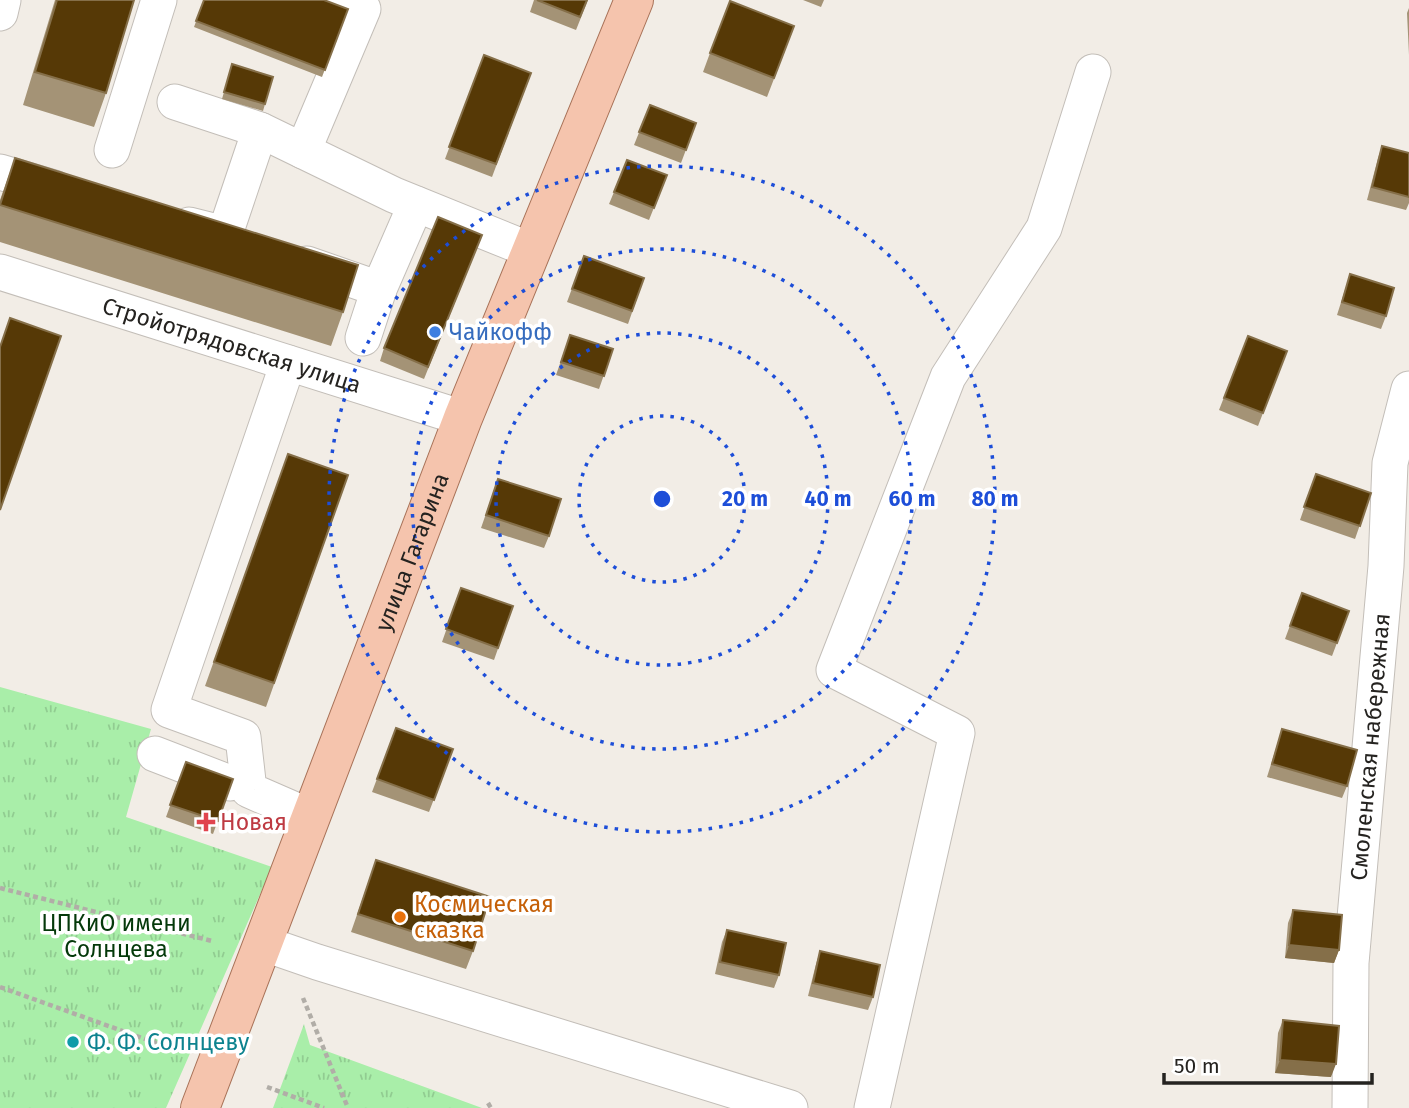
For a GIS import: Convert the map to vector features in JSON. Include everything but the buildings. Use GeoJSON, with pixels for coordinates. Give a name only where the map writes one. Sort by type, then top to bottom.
{"type":"FeatureCollection","features":[{"type":"Feature","properties":{"kind":"main road","name":"улица Гагарина"},"geometry":{"type":"LineString","coordinates":[[200,1108],[463,418],[634,0]]}},
{"type":"Feature","properties":{"kind":"street"},"geometry":{"type":"LineString","coordinates":[[0,13],[4,0]]}},
{"type":"Feature","properties":{"kind":"street"},"geometry":{"type":"LineString","coordinates":[[112,150],[159,0]]}},
{"type":"Feature","properties":{"kind":"street"},"geometry":{"type":"LineString","coordinates":[[303,150],[363,9],[339,0]]}},
{"type":"Feature","properties":{"kind":"street"},"geometry":{"type":"LineString","coordinates":[[872,1108],[957,733],[834,670],[948,377],[1044,228],[1093,72]]}},
{"type":"Feature","properties":{"kind":"street"},"geometry":{"type":"LineString","coordinates":[[175,102],[260,130],[416,204],[530,250]]}},
{"type":"Feature","properties":{"kind":"street"},"geometry":{"type":"LineString","coordinates":[[251,243],[260,130]]}},
{"type":"Feature","properties":{"kind":"street"},"geometry":{"type":"LineString","coordinates":[[0,172],[73,194]]}},
{"type":"Feature","properties":{"kind":"street"},"geometry":{"type":"LineString","coordinates":[[363,338],[379,289],[416,204]]}},
{"type":"Feature","properties":{"kind":"street"},"geometry":{"type":"LineString","coordinates":[[164,218],[251,243],[379,289]]}},
{"type":"Feature","properties":{"kind":"street","name":"Стройотрядовская улица"},"geometry":{"type":"LineString","coordinates":[[0,272],[463,418]]}},
{"type":"Feature","properties":{"kind":"street"},"geometry":{"type":"LineString","coordinates":[[249,790],[243,737],[169,710],[288,363]]}},
{"type":"Feature","properties":{"kind":"street","name":"Смоленская набережная"},"geometry":{"type":"LineString","coordinates":[[1350,1108],[1351,963],[1386,566],[1390,463],[1409,389]]}},
{"type":"Feature","properties":{"kind":"street"},"geometry":{"type":"LineString","coordinates":[[155,754],[311,817]]}},
{"type":"Feature","properties":{"kind":"street"},"geometry":{"type":"LineString","coordinates":[[262,943],[330,967],[790,1108]]}},
{"type":"Feature","properties":{"kind":"path"},"geometry":{"type":"LineString","coordinates":[[0,888],[212,941]]}},
{"type":"Feature","properties":{"kind":"path"},"geometry":{"type":"LineString","coordinates":[[0,987],[167,1047]]}},
{"type":"Feature","properties":{"kind":"path"},"geometry":{"type":"LineString","coordinates":[[303,998],[348,1108]]}},
{"type":"Feature","properties":{"kind":"path"},"geometry":{"type":"LineString","coordinates":[[267,1087],[324,1108]]}},
{"type":"Feature","properties":{"kind":"green space","name":"ЦПКиО имени Солнцева"},"geometry":{"type":"Polygon","coordinates":[[[0,687],[151,729],[126,817],[272,867],[166,1108],[0,1108],[0,687]]]}},
{"type":"Feature","properties":{"kind":"green space"},"geometry":{"type":"Polygon","coordinates":[[[304,1024],[310,1045],[482,1108],[273,1108],[304,1024]]]}},
{"type":"Feature","properties":{"kind":"place","name":"Чайкофф"},"geometry":{"type":"Point","coordinates":[435,332]}},
{"type":"Feature","properties":{"kind":"place","name":"Новая"},"geometry":{"type":"Point","coordinates":[206,822]}},
{"type":"Feature","properties":{"kind":"place","name":"Космическая сказка"},"geometry":{"type":"Point","coordinates":[400,917]}},
{"type":"Feature","properties":{"kind":"place","name":"Ф. Ф. Солнцеву"},"geometry":{"type":"Point","coordinates":[73,1042]}}]}
